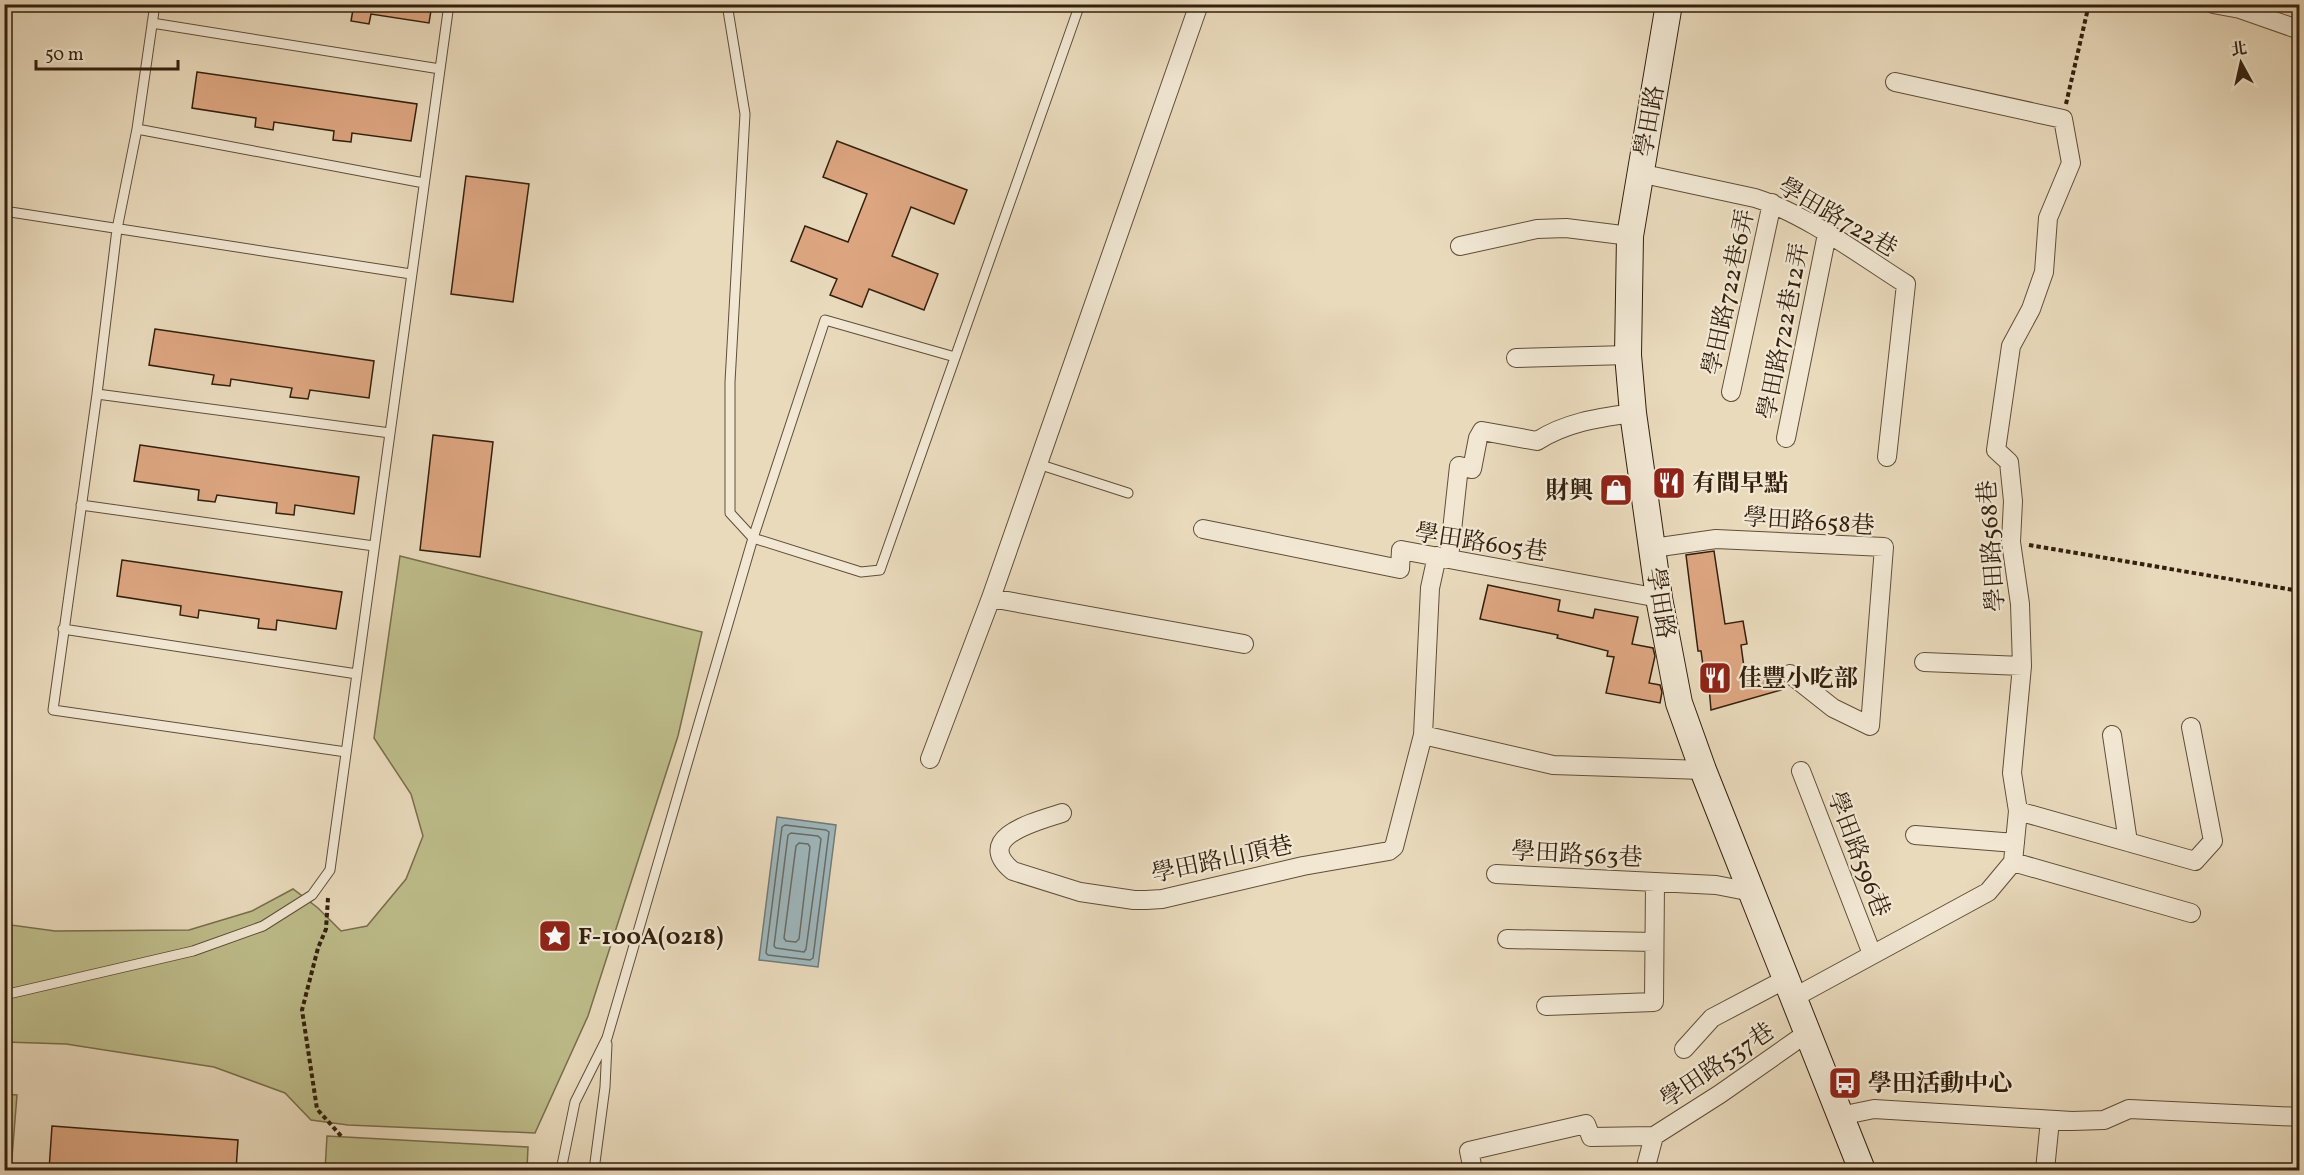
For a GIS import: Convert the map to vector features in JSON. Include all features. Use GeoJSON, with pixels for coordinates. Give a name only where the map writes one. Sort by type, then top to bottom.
{"type":"FeatureCollection","features":[{"type":"Feature","properties":{"kind":"main road","name":"學田路"},"geometry":{"type":"LineString","coordinates":[[1669,4],[1630,236],[1628,355],[1633,413],[1659,598],[1679,703],[1862,1170]]}},
{"type":"Feature","properties":{"kind":"street"},"geometry":{"type":"LineString","coordinates":[[930,759],[991,598],[1199,4]]}},
{"type":"Feature","properties":{"kind":"street"},"geometry":{"type":"LineString","coordinates":[[2213,4],[2240,9],[2300,30]]}},
{"type":"Feature","properties":{"kind":"street"},"geometry":{"type":"LineString","coordinates":[[1895,81],[2063,119]]}},
{"type":"Feature","properties":{"kind":"street","name":"學田路568巷"},"geometry":{"type":"LineString","coordinates":[[2013,862],[2018,811],[2012,773],[2022,666],[2020,604],[2011,542],[2013,501],[2009,462],[1996,450],[2011,346],[2031,309],[2044,272],[2048,218],[2072,163],[2063,119]]}},
{"type":"Feature","properties":{"kind":"street","name":"學田路722巷"},"geometry":{"type":"LineString","coordinates":[[1640,173],[1772,203],[1827,234],[1906,284],[1887,457]]}},
{"type":"Feature","properties":{"kind":"street","name":"學田路722巷6弄"},"geometry":{"type":"LineString","coordinates":[[1731,392],[1772,203]]}},
{"type":"Feature","properties":{"kind":"street"},"geometry":{"type":"LineString","coordinates":[[1460,246],[1537,229],[1566,228],[1630,236]]}},
{"type":"Feature","properties":{"kind":"street","name":"學田路722巷12弄"},"geometry":{"type":"LineString","coordinates":[[1786,438],[1827,234]]}},
{"type":"Feature","properties":{"kind":"street"},"geometry":{"type":"LineString","coordinates":[[1515,358],[1628,355]]}},
{"type":"Feature","properties":{"kind":"street","name":"學田路山頂巷"},"geometry":{"type":"LineString","coordinates":[[1062,813],[1015,829],[1002,841],[999,849],[1000,857],[1006,866],[1012,872],[1080,892],[1134,900],[1162,899],[1303,866],[1381,854],[1394,847],[1423,735],[1430,588],[1443,557],[1459,465],[1472,469],[1478,438],[1482,431],[1537,441],[1555,429],[1589,419],[1633,413]]}},
{"type":"Feature","properties":{"kind":"street","name":"學田路605巷"},"geometry":{"type":"LineString","coordinates":[[1203,529],[1400,569],[1401,550],[1659,598]]}},
{"type":"Feature","properties":{"kind":"street","name":"學田路658巷"},"geometry":{"type":"LineString","coordinates":[[1653,548],[1716,539],[1884,547],[1870,726],[1833,708],[1790,674]]}},
{"type":"Feature","properties":{"kind":"street"},"geometry":{"type":"LineString","coordinates":[[991,598],[1244,644]]}},
{"type":"Feature","properties":{"kind":"street"},"geometry":{"type":"LineString","coordinates":[[1924,662],[2022,666]]}},
{"type":"Feature","properties":{"kind":"street"},"geometry":{"type":"LineString","coordinates":[[2018,811],[2195,861],[2213,841],[2190,727]]}},
{"type":"Feature","properties":{"kind":"street"},"geometry":{"type":"LineString","coordinates":[[1423,735],[1553,765],[1704,770]]}},
{"type":"Feature","properties":{"kind":"street"},"geometry":{"type":"LineString","coordinates":[[2112,735],[2128,842]]}},
{"type":"Feature","properties":{"kind":"street","name":"學田路596巷"},"geometry":{"type":"LineString","coordinates":[[1801,771],[1872,954]]}},
{"type":"Feature","properties":{"kind":"street"},"geometry":{"type":"LineString","coordinates":[[1915,835],[2015,843]]}},
{"type":"Feature","properties":{"kind":"street"},"geometry":{"type":"LineString","coordinates":[[1684,1050],[1712,1018],[1872,954],[1988,892],[2013,862],[2191,913]]}},
{"type":"Feature","properties":{"kind":"street","name":"學田路563巷"},"geometry":{"type":"LineString","coordinates":[[1496,874],[1716,885],[1752,892]]}},
{"type":"Feature","properties":{"kind":"street","name":"學田路563巷"},"geometry":{"type":"LineString","coordinates":[[1546,1006],[1654,1002],[1655,883]]}},
{"type":"Feature","properties":{"kind":"street"},"geometry":{"type":"LineString","coordinates":[[1507,939],[1654,942]]}},
{"type":"Feature","properties":{"kind":"street","name":"學田路537巷"},"geometry":{"type":"LineString","coordinates":[[1473,1170],[1469,1150],[1586,1124],[1591,1137],[1654,1136],[1720,1094],[1807,1033]]}},
{"type":"Feature","properties":{"kind":"street"},"geometry":{"type":"LineString","coordinates":[[1840,1116],[1874,1109],[2050,1120],[2104,1120],[2129,1110],[2300,1117]]}},
{"type":"Feature","properties":{"kind":"street"},"geometry":{"type":"LineString","coordinates":[[2045,1170],[2050,1120]]}},
{"type":"Feature","properties":{"kind":"street","name":"學田路537巷"},"geometry":{"type":"LineString","coordinates":[[1644,1170],[1654,1136]]}},
{"type":"Feature","properties":{"kind":"lane"},"geometry":{"type":"LineString","coordinates":[[155,4],[137,129],[117,229],[98,394],[53,710],[346,752]]}},
{"type":"Feature","properties":{"kind":"lane"},"geometry":{"type":"LineString","coordinates":[[4,995],[193,951],[263,926],[312,895],[330,870],[448,4]]}},
{"type":"Feature","properties":{"kind":"lane"},"geometry":{"type":"LineString","coordinates":[[727,4],[745,114],[730,382],[730,513],[753,538],[861,572],[880,570],[1080,4]]}},
{"type":"Feature","properties":{"kind":"lane"},"geometry":{"type":"LineString","coordinates":[[152,23],[440,69]]}},
{"type":"Feature","properties":{"kind":"lane"},"geometry":{"type":"LineString","coordinates":[[137,129],[424,183]]}},
{"type":"Feature","properties":{"kind":"lane"},"geometry":{"type":"LineString","coordinates":[[4,211],[411,274]]}},
{"type":"Feature","properties":{"kind":"lane"},"geometry":{"type":"LineString","coordinates":[[561,1170],[575,1102],[607,1038],[753,538],[825,320],[955,357]]}},
{"type":"Feature","properties":{"kind":"lane"},"geometry":{"type":"LineString","coordinates":[[98,394],[390,433]]}},
{"type":"Feature","properties":{"kind":"lane"},"geometry":{"type":"LineString","coordinates":[[1038,464],[1128,493]]}},
{"type":"Feature","properties":{"kind":"lane"},"geometry":{"type":"LineString","coordinates":[[81,505],[374,546]]}},
{"type":"Feature","properties":{"kind":"lane"},"geometry":{"type":"LineString","coordinates":[[63,628],[357,674]]}},
{"type":"Feature","properties":{"kind":"lane"},"geometry":{"type":"LineString","coordinates":[[594,1170],[604,1087],[607,1038]]}},
{"type":"Feature","properties":{"kind":"path"},"geometry":{"type":"LineString","coordinates":[[2063,119],[2089,4]]}},
{"type":"Feature","properties":{"kind":"path"},"geometry":{"type":"LineString","coordinates":[[2011,542],[2300,591]]}},
{"type":"Feature","properties":{"kind":"path"},"geometry":{"type":"LineString","coordinates":[[330,870],[326,929],[318,948],[302,1010],[317,1109],[342,1137]]}},
{"type":"Feature","properties":{"kind":"shaded area"},"geometry":{"type":"Polygon","coordinates":[[[400,556],[702,632],[678,736],[588,1016],[535,1133],[348,1125],[311,1120],[285,1093],[214,1067],[66,1044],[5,1042],[4,924],[55,931],[189,930],[252,911],[293,889],[318,908],[341,931],[367,926],[406,879],[423,836],[411,794],[374,738],[400,556]]]}},
{"type":"Feature","properties":{"kind":"shaded area"},"geometry":{"type":"Polygon","coordinates":[[[5,1094],[17,1095],[11,1170],[5,1170],[5,1094]]]}},
{"type":"Feature","properties":{"kind":"shaded area"},"geometry":{"type":"Polygon","coordinates":[[[327,1136],[528,1147],[527,1170],[325,1170],[327,1136]]]}},
{"type":"Feature","properties":{"kind":"water"},"geometry":{"type":"Polygon","coordinates":[[[777,817],[836,825],[818,967],[759,960],[777,817]]]}},
{"type":"Feature","properties":{"kind":"building"},"geometry":{"type":"Polygon","coordinates":[[[354,4],[432,4],[429,23],[371,14],[369,24],[351,21],[354,4]]]}},
{"type":"Feature","properties":{"kind":"building"},"geometry":{"type":"Polygon","coordinates":[[[197,72],[417,104],[411,141],[352,133],[351,142],[333,140],[334,131],[274,122],[273,130],[255,127],[256,118],[192,108],[197,72]]]}},
{"type":"Feature","properties":{"kind":"building"},"geometry":{"type":"Polygon","coordinates":[[[837,141],[967,190],[954,224],[911,207],[892,256],[938,274],[924,310],[869,289],[862,307],[830,295],[837,279],[791,261],[805,226],[848,242],[867,194],[823,177],[837,141]]]}},
{"type":"Feature","properties":{"kind":"building"},"geometry":{"type":"Polygon","coordinates":[[[466,176],[529,184],[513,302],[451,294],[466,176]]]}},
{"type":"Feature","properties":{"kind":"building"},"geometry":{"type":"Polygon","coordinates":[[[155,329],[374,361],[369,398],[310,390],[308,399],[290,397],[292,388],[231,379],[230,386],[212,384],[214,375],[149,365],[155,329]]]}},
{"type":"Feature","properties":{"kind":"building"},"geometry":{"type":"Polygon","coordinates":[[[433,435],[493,442],[480,557],[420,550],[433,435]]]}},
{"type":"Feature","properties":{"kind":"building"},"geometry":{"type":"Polygon","coordinates":[[[140,445],[359,477],[354,514],[295,505],[294,515],[276,513],[277,503],[217,495],[215,502],[198,500],[199,490],[134,481],[140,445]]]}},
{"type":"Feature","properties":{"kind":"building"},"geometry":{"type":"Polygon","coordinates":[[[1714,551],[1725,624],[1743,621],[1747,644],[1741,645],[1746,682],[1775,676],[1781,690],[1711,710],[1709,687],[1706,687],[1701,651],[1698,651],[1686,555],[1714,551]]]}},
{"type":"Feature","properties":{"kind":"building"},"geometry":{"type":"Polygon","coordinates":[[[122,560],[342,592],[336,629],[277,620],[276,630],[258,628],[259,619],[199,610],[198,618],[180,615],[181,606],[117,596],[122,560]]]}},
{"type":"Feature","properties":{"kind":"building"},"geometry":{"type":"Polygon","coordinates":[[[1488,585],[1560,600],[1558,611],[1593,618],[1595,609],[1638,617],[1632,644],[1653,648],[1655,656],[1649,683],[1660,685],[1662,692],[1660,703],[1606,693],[1614,657],[1607,656],[1608,651],[1557,638],[1558,635],[1480,619],[1488,585]]]}},
{"type":"Feature","properties":{"kind":"building"},"geometry":{"type":"Polygon","coordinates":[[[52,1126],[238,1140],[236,1170],[49,1170],[52,1126]]]}},
{"type":"Feature","properties":{"kind":"place","name":"有間早點"},"geometry":{"type":"Point","coordinates":[1669,483]}},
{"type":"Feature","properties":{"kind":"place","name":"財興"},"geometry":{"type":"Point","coordinates":[1616,490]}},
{"type":"Feature","properties":{"kind":"place","name":"佳豐小吃部"},"geometry":{"type":"Point","coordinates":[1715,678]}},
{"type":"Feature","properties":{"kind":"place","name":"F-100A(0218)"},"geometry":{"type":"Point","coordinates":[555,936]}},
{"type":"Feature","properties":{"kind":"place","name":"學田活動中心"},"geometry":{"type":"Point","coordinates":[1845,1083]}}]}
